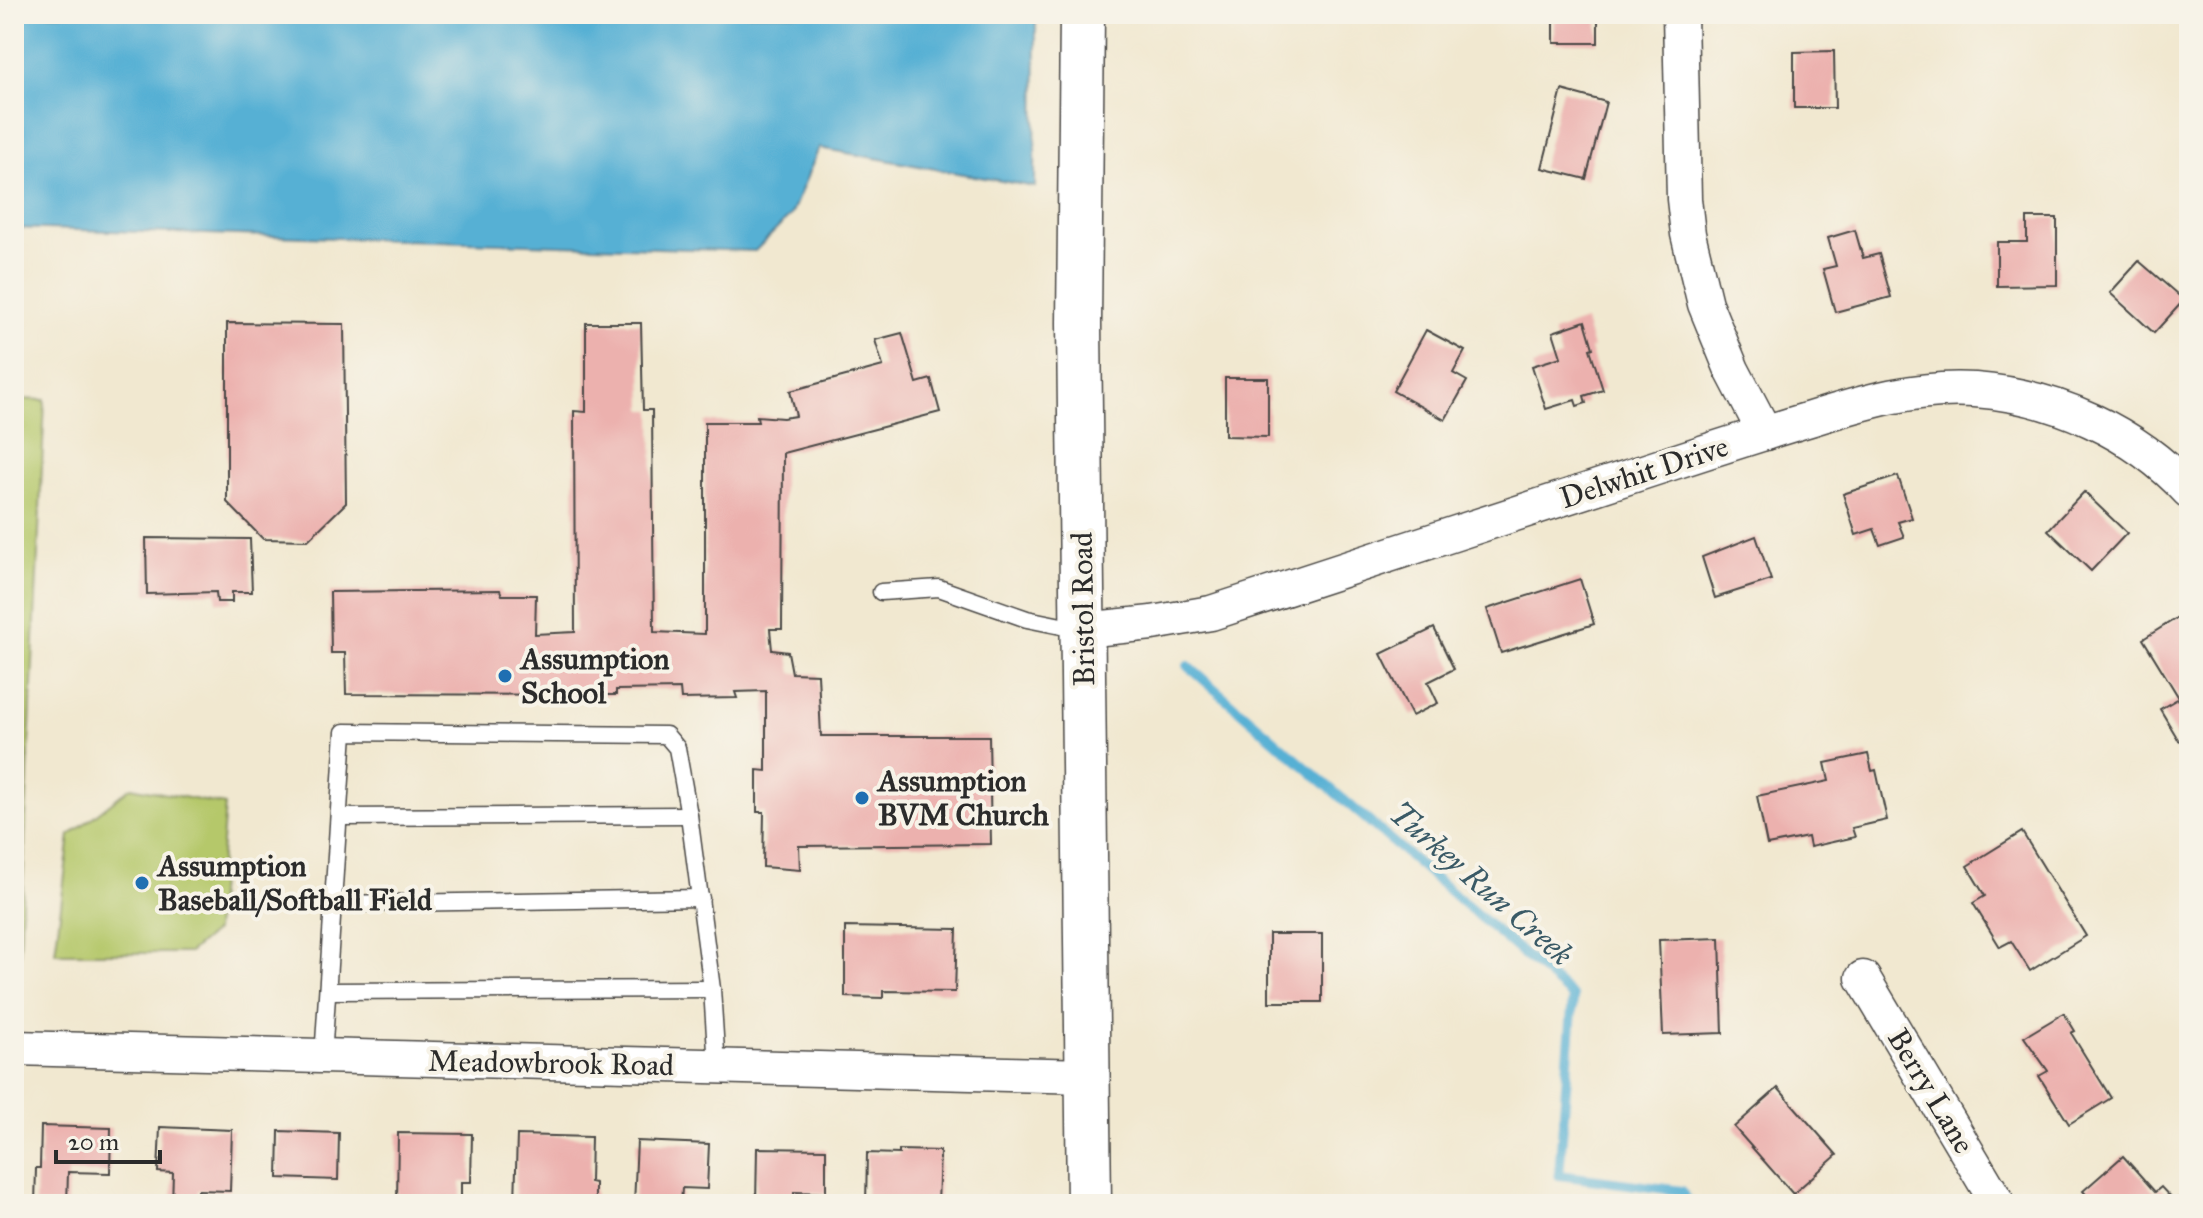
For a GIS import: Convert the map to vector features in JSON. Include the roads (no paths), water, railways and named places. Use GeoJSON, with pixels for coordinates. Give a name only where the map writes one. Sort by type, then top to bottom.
{"type":"FeatureCollection","features":[{"type":"Feature","properties":{"kind":"main road","name":"Bristol Road"},"geometry":{"type":"LineString","coordinates":[[1082,14],[1079,324],[1089,1204]]}},
{"type":"Feature","properties":{"kind":"street"},"geometry":{"type":"LineString","coordinates":[[1680,14],[1684,199],[1688,234],[1705,304],[1732,370],[1765,433]]}},
{"type":"Feature","properties":{"kind":"street","name":"Delwhit Drive"},"geometry":{"type":"LineString","coordinates":[[1083,630],[1211,613],[1883,396],[1929,390],[1974,390],[2019,396],[2063,408],[2105,427],[2143,451],[2189,491]]}},
{"type":"Feature","properties":{"kind":"street","name":"Berry Lane"},"geometry":{"type":"LineString","coordinates":[[1863,978],[1998,1204]]}},
{"type":"Feature","properties":{"kind":"street","name":"Meadowbrook Road"},"geometry":{"type":"LineString","coordinates":[[14,1048],[1088,1076]]}},
{"type":"Feature","properties":{"kind":"lane"},"geometry":{"type":"LineString","coordinates":[[881,592],[939,588],[1027,619],[1083,630]]}},
{"type":"Feature","properties":{"kind":"lane"},"geometry":{"type":"LineString","coordinates":[[323,1058],[341,817],[344,732],[666,735],[677,748],[689,815],[712,989],[717,1067]]}},
{"type":"Feature","properties":{"kind":"lane"},"geometry":{"type":"LineString","coordinates":[[341,817],[689,815]]}},
{"type":"Feature","properties":{"kind":"lane"},"geometry":{"type":"LineString","coordinates":[[334,904],[701,898]]}},
{"type":"Feature","properties":{"kind":"lane"},"geometry":{"type":"LineString","coordinates":[[329,991],[712,989]]}},
{"type":"Feature","properties":{"kind":"water"},"geometry":{"type":"Polygon","coordinates":[[[14,14],[1036,14],[1035,187],[819,148],[791,215],[755,251],[14,228],[14,14]]]}},
{"type":"Feature","properties":{"kind":"waterway","name":"Turkey Run Creek"},"geometry":{"type":"LineString","coordinates":[[1188,666],[1573,997],[1559,1175],[1682,1191],[1688,1204]]}},
{"type":"Feature","properties":{"kind":"place","name":"Assumption School"},"geometry":{"type":"Point","coordinates":[505,676]}},
{"type":"Feature","properties":{"kind":"place","name":"Assumption BVM Church"},"geometry":{"type":"Point","coordinates":[862,798]}},
{"type":"Feature","properties":{"kind":"place","name":"Assumption Baseball/Softball Field"},"geometry":{"type":"Point","coordinates":[142,883]}}]}
